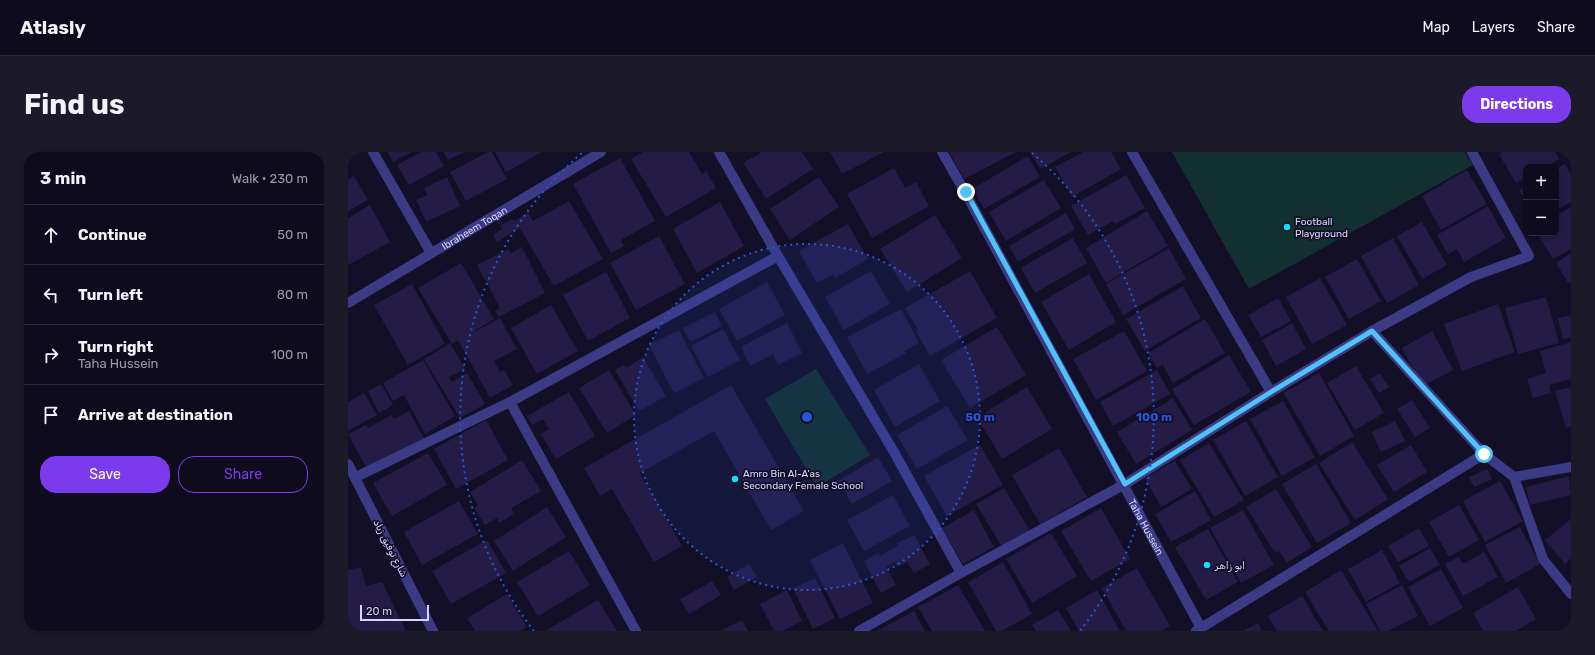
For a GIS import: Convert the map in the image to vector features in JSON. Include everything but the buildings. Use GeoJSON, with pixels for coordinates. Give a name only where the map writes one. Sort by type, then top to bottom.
{"type":"FeatureCollection","features":[{"type":"Feature","properties":{"kind":"street"},"geometry":{"type":"LineString","coordinates":[[373,152],[431,253]]}},
{"type":"Feature","properties":{"kind":"street","name":"Ibraheem Toqan"},"geometry":{"type":"LineString","coordinates":[[348,303],[601,152]]}},
{"type":"Feature","properties":{"kind":"street"},"geometry":{"type":"LineString","coordinates":[[719,152],[778,256],[894,452],[962,573]]}},
{"type":"Feature","properties":{"kind":"street","name":"Taha Hussein"},"geometry":{"type":"LineString","coordinates":[[942,152],[966,192],[1125,484],[1199,629]]}},
{"type":"Feature","properties":{"kind":"street"},"geometry":{"type":"LineString","coordinates":[[1132,152],[1271,392]]}},
{"type":"Feature","properties":{"kind":"street"},"geometry":{"type":"LineString","coordinates":[[859,631],[1125,484],[1271,392],[1372,331],[1471,277],[1529,256],[1472,152]]}},
{"type":"Feature","properties":{"kind":"street"},"geometry":{"type":"LineString","coordinates":[[356,477],[510,402],[778,256]]}},
{"type":"Feature","properties":{"kind":"street"},"geometry":{"type":"LineString","coordinates":[[1372,331],[1484,454],[1514,478],[1543,559],[1571,594]]}},
{"type":"Feature","properties":{"kind":"street"},"geometry":{"type":"LineString","coordinates":[[510,402],[636,631]]}},
{"type":"Feature","properties":{"kind":"street"},"geometry":{"type":"LineString","coordinates":[[1199,629],[1484,454]]}},
{"type":"Feature","properties":{"kind":"street","name":"شارع توفيق زياد"},"geometry":{"type":"LineString","coordinates":[[348,464],[356,477],[433,631]]}},
{"type":"Feature","properties":{"kind":"street"},"geometry":{"type":"LineString","coordinates":[[1514,478],[1571,467]]}},
{"type":"Feature","properties":{"kind":"green space","name":"Football Playground"},"geometry":{"type":"Polygon","coordinates":[[[1172,152],[1465,152],[1473,165],[1249,289],[1172,152]]]}},
{"type":"Feature","properties":{"kind":"green space"},"geometry":{"type":"Polygon","coordinates":[[[816,369],[870,455],[817,487],[765,399],[816,369]]]}},
{"type":"Feature","properties":{"kind":"place","name":"Football Playground"},"geometry":{"type":"Point","coordinates":[1287,227]}},
{"type":"Feature","properties":{"kind":"place","name":"Amro Bin Al-A'as Secondary Female School"},"geometry":{"type":"Point","coordinates":[735,479]}},
{"type":"Feature","properties":{"kind":"place","name":"ابو زاهر"},"geometry":{"type":"Point","coordinates":[1207,565]}},
{"type":"Feature","properties":{"kind":"route"},"geometry":{"type":"LineString","coordinates":[[966,192],[1125,484],[1271,392],[1372,331],[1484,454]]}}]}
